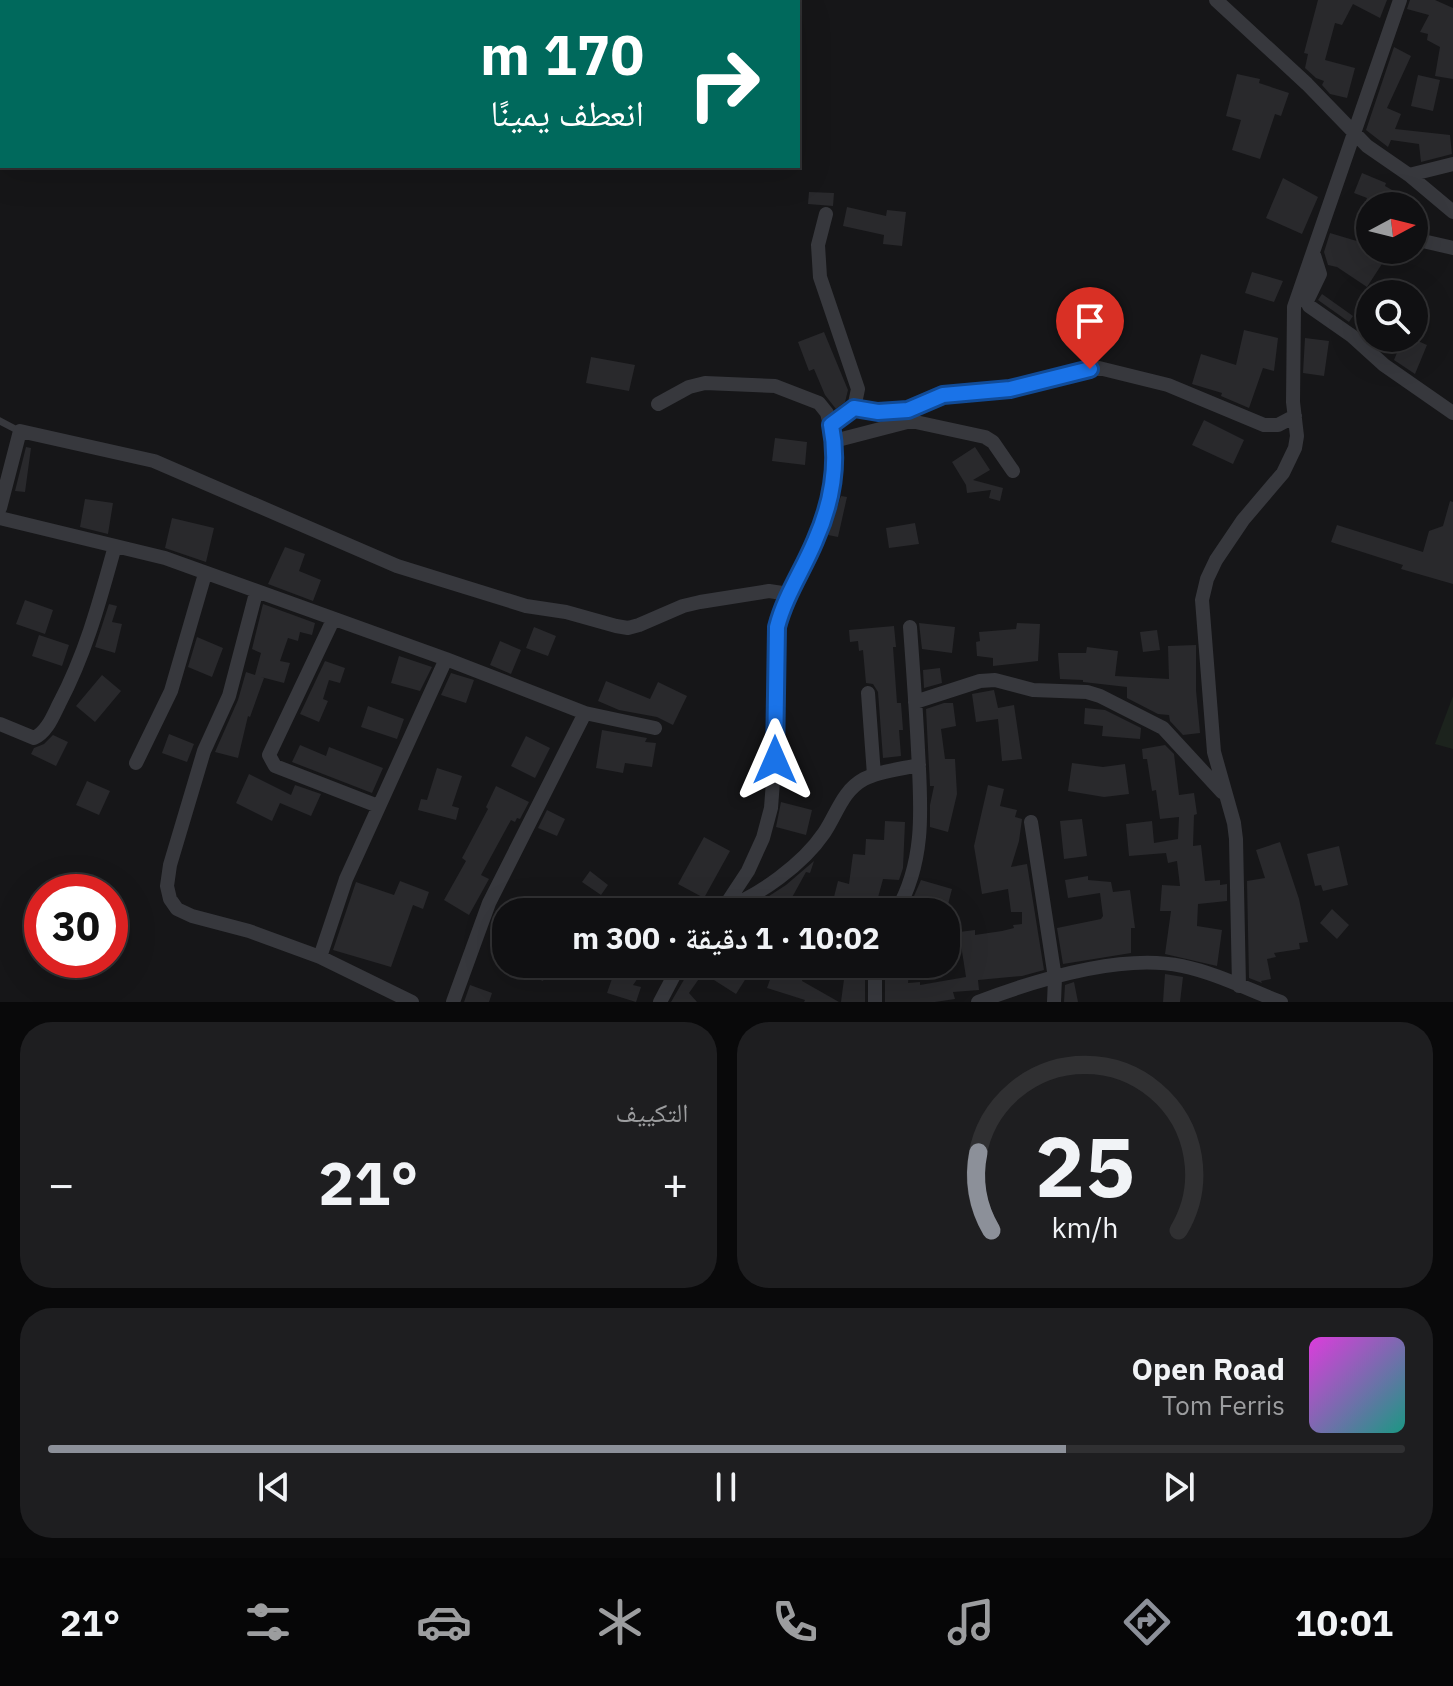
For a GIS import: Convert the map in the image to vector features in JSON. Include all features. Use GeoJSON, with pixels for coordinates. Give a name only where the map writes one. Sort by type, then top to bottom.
{"type":"FeatureCollection","features":[{"type":"Feature","properties":{"kind":"street"},"geometry":{"type":"LineString","coordinates":[[1216,0],[1307,84],[1353,133],[1453,212]]}},
{"type":"Feature","properties":{"kind":"street"},"geometry":{"type":"LineString","coordinates":[[1239,986],[1236,839],[1214,752],[1202,600],[1216,560],[1243,520],[1274,487],[1291,460],[1297,436],[1294,307],[1400,0]]}},
{"type":"Feature","properties":{"kind":"street"},"geometry":{"type":"LineString","coordinates":[[1409,175],[1453,164]]}},
{"type":"Feature","properties":{"kind":"street"},"geometry":{"type":"LineString","coordinates":[[826,214],[818,245],[818,267],[858,389],[854,408],[831,425]]}},
{"type":"Feature","properties":{"kind":"street"},"geometry":{"type":"LineString","coordinates":[[1428,242],[1453,248]]}},
{"type":"Feature","properties":{"kind":"street"},"geometry":{"type":"LineString","coordinates":[[1314,255],[1320,274],[1307,301],[1309,306],[1352,336],[1384,365],[1453,413]]}},
{"type":"Feature","properties":{"kind":"street"},"geometry":{"type":"LineString","coordinates":[[854,408],[878,412],[908,410],[943,395],[1010,389],[1099,368],[1168,385],[1264,425],[1278,425],[1295,416]]}},
{"type":"Feature","properties":{"kind":"street"},"geometry":{"type":"LineString","coordinates":[[658,404],[689,387],[705,383],[775,386],[819,403],[827,413],[834,441],[832,491],[816,540],[789,594],[777,627],[776,741],[771,808],[763,838],[748,871],[731,898]]}},
{"type":"Feature","properties":{"kind":"street"},"geometry":{"type":"LineString","coordinates":[[834,441],[911,421],[923,422],[985,437],[993,442],[1013,471]]}},
{"type":"Feature","properties":{"kind":"street"},"geometry":{"type":"LineString","coordinates":[[0,508],[20,431],[154,461],[397,566],[526,606],[566,612],[616,626],[628,628],[639,625],[700,602],[769,591],[789,594]]}},
{"type":"Feature","properties":{"kind":"street"},"geometry":{"type":"LineString","coordinates":[[0,518],[165,558],[446,659],[585,713],[655,728]]}},
{"type":"Feature","properties":{"kind":"street"},"geometry":{"type":"LineString","coordinates":[[0,724],[34,738],[39,737],[49,723],[84,653],[115,546]]}},
{"type":"Feature","properties":{"kind":"street"},"geometry":{"type":"LineString","coordinates":[[136,763],[171,691],[205,574]]}},
{"type":"Feature","properties":{"kind":"street"},"geometry":{"type":"LineString","coordinates":[[256,593],[229,696],[196,776],[170,865],[167,886],[170,899],[177,909],[320,957],[412,1002]]}},
{"type":"Feature","properties":{"kind":"street"},"geometry":{"type":"LineString","coordinates":[[333,620],[269,755],[275,766],[378,806]]}},
{"type":"Feature","properties":{"kind":"street"},"geometry":{"type":"LineString","coordinates":[[904,898],[921,834],[910,627]]}},
{"type":"Feature","properties":{"kind":"street"},"geometry":{"type":"LineString","coordinates":[[320,957],[346,879],[446,659]]}},
{"type":"Feature","properties":{"kind":"street"},"geometry":{"type":"LineString","coordinates":[[915,702],[980,681],[995,680],[1033,690],[1087,692],[1163,728],[1225,796]]}},
{"type":"Feature","properties":{"kind":"street"},"geometry":{"type":"LineString","coordinates":[[868,693],[874,775]]}},
{"type":"Feature","properties":{"kind":"street"},"geometry":{"type":"LineString","coordinates":[[453,1002],[489,903],[585,713]]}},
{"type":"Feature","properties":{"kind":"street"},"geometry":{"type":"LineString","coordinates":[[750,898],[790,867],[823,834],[845,795],[865,778],[919,765]]}},
{"type":"Feature","properties":{"kind":"street"},"geometry":{"type":"LineString","coordinates":[[1031,822],[1055,978],[1054,1002]]}},
{"type":"Feature","properties":{"kind":"street"},"geometry":{"type":"LineString","coordinates":[[978,1002],[1011,989],[1103,967],[1156,963],[1180,965],[1281,1002]]}},
{"type":"Feature","properties":{"kind":"street"},"geometry":{"type":"LineString","coordinates":[[660,1002],[673,978]]}},
{"type":"Feature","properties":{"kind":"street"},"geometry":{"type":"LineString","coordinates":[[875,978],[875,1002]]}},
{"type":"Feature","properties":{"kind":"lane"},"geometry":{"type":"LineString","coordinates":[[0,421],[20,431]]}},
{"type":"Feature","properties":{"kind":"shaded area"},"geometry":{"type":"Polygon","coordinates":[[[1453,696],[1453,749],[1435,744],[1453,696]]]}},
{"type":"Feature","properties":{"kind":"building"},"geometry":{"type":"Polygon","coordinates":[[[1318,0],[1387,0],[1380,18],[1353,4],[1342,25],[1335,23],[1325,60],[1355,68],[1347,98],[1330,94],[1322,85],[1324,81],[1305,68],[1308,54],[1304,53],[1318,0]]]}},
{"type":"Feature","properties":{"kind":"building"},"geometry":{"type":"Polygon","coordinates":[[[1410,0],[1435,0],[1453,8],[1453,79],[1435,76],[1440,47],[1427,40],[1428,34],[1420,32],[1429,15],[1407,9],[1410,0]]]}},
{"type":"Feature","properties":{"kind":"building"},"geometry":{"type":"Polygon","coordinates":[[[1394,47],[1411,56],[1387,108],[1401,114],[1395,129],[1450,135],[1452,154],[1421,162],[1419,144],[1391,140],[1388,147],[1366,130],[1394,47]]]}},
{"type":"Feature","properties":{"kind":"building"},"geometry":{"type":"Polygon","coordinates":[[[1237,74],[1260,79],[1259,83],[1289,93],[1281,116],[1275,114],[1260,159],[1232,150],[1241,120],[1226,116],[1237,74]]]}},
{"type":"Feature","properties":{"kind":"building"},"geometry":{"type":"Polygon","coordinates":[[[1418,75],[1440,80],[1433,111],[1411,106],[1418,75]]]}},
{"type":"Feature","properties":{"kind":"building"},"geometry":{"type":"Polygon","coordinates":[[[1362,173],[1386,183],[1385,186],[1396,192],[1356,192],[1362,173]]]}},
{"type":"Feature","properties":{"kind":"building"},"geometry":{"type":"Polygon","coordinates":[[[1283,178],[1318,197],[1302,234],[1266,218],[1283,178]]]}},
{"type":"Feature","properties":{"kind":"building"},"geometry":{"type":"Polygon","coordinates":[[[809,192],[834,193],[833,206],[808,204],[809,192]]]}},
{"type":"Feature","properties":{"kind":"building"},"geometry":{"type":"Polygon","coordinates":[[[847,207],[886,216],[887,210],[906,212],[902,246],[883,244],[884,235],[843,226],[847,207]]]}},
{"type":"Feature","properties":{"kind":"building"},"geometry":{"type":"Polygon","coordinates":[[[1330,233],[1356,241],[1356,264],[1382,264],[1372,280],[1356,280],[1337,267],[1328,265],[1324,252],[1330,233]]]}},
{"type":"Feature","properties":{"kind":"building"},"geometry":{"type":"Polygon","coordinates":[[[1252,272],[1283,281],[1274,302],[1245,293],[1252,272]]]}},
{"type":"Feature","properties":{"kind":"building"},"geometry":{"type":"Polygon","coordinates":[[[1322,294],[1353,316],[1349,322],[1318,300],[1322,294]]]}},
{"type":"Feature","properties":{"kind":"building"},"geometry":{"type":"Polygon","coordinates":[[[1244,330],[1278,338],[1274,371],[1263,368],[1249,408],[1221,396],[1222,393],[1192,384],[1201,354],[1236,365],[1244,330]]]}},
{"type":"Feature","properties":{"kind":"building"},"geometry":{"type":"Polygon","coordinates":[[[824,332],[848,390],[845,402],[836,409],[825,395],[814,369],[809,371],[798,342],[824,332]]]}},
{"type":"Feature","properties":{"kind":"building"},"geometry":{"type":"Polygon","coordinates":[[[1305,338],[1329,341],[1324,376],[1303,373],[1305,338]]]}},
{"type":"Feature","properties":{"kind":"building"},"geometry":{"type":"Polygon","coordinates":[[[1397,352],[1424,352],[1415,374],[1394,360],[1397,352]]]}},
{"type":"Feature","properties":{"kind":"building"},"geometry":{"type":"Polygon","coordinates":[[[591,357],[635,365],[629,391],[586,383],[591,357]]]}},
{"type":"Feature","properties":{"kind":"building"},"geometry":{"type":"Polygon","coordinates":[[[1204,420],[1244,440],[1233,464],[1192,445],[1204,420]]]}},
{"type":"Feature","properties":{"kind":"building"},"geometry":{"type":"Polygon","coordinates":[[[775,438],[807,442],[805,465],[772,461],[775,438]]]}},
{"type":"Feature","properties":{"kind":"building"},"geometry":{"type":"Polygon","coordinates":[[[26,447],[31,448],[25,492],[15,491],[26,447]]]}},
{"type":"Feature","properties":{"kind":"building"},"geometry":{"type":"Polygon","coordinates":[[[975,447],[990,470],[973,480],[1003,488],[1000,501],[989,498],[991,490],[967,493],[966,485],[952,462],[975,447]]]}},
{"type":"Feature","properties":{"kind":"building"},"geometry":{"type":"Polygon","coordinates":[[[841,496],[847,497],[838,537],[828,535],[841,496]]]}},
{"type":"Feature","properties":{"kind":"building"},"geometry":{"type":"Polygon","coordinates":[[[85,499],[113,503],[108,534],[80,527],[85,499]]]}},
{"type":"Feature","properties":{"kind":"building"},"geometry":{"type":"Polygon","coordinates":[[[1450,501],[1453,502],[1453,584],[1401,569],[1403,565],[1331,542],[1337,525],[1423,552],[1429,531],[1443,526],[1450,501]]]}},
{"type":"Feature","properties":{"kind":"building"},"geometry":{"type":"Polygon","coordinates":[[[172,518],[214,528],[206,562],[165,548],[172,518]]]}},
{"type":"Feature","properties":{"kind":"building"},"geometry":{"type":"Polygon","coordinates":[[[915,523],[919,544],[889,548],[886,528],[915,523]]]}},
{"type":"Feature","properties":{"kind":"building"},"geometry":{"type":"Polygon","coordinates":[[[285,547],[305,554],[299,571],[321,580],[313,601],[268,584],[285,547]]]}},
{"type":"Feature","properties":{"kind":"building"},"geometry":{"type":"Polygon","coordinates":[[[25,600],[53,610],[45,634],[16,624],[25,600]]]}},
{"type":"Feature","properties":{"kind":"building"},"geometry":{"type":"Polygon","coordinates":[[[109,604],[117,606],[112,622],[122,624],[115,653],[95,647],[109,604]]]}},
{"type":"Feature","properties":{"kind":"building"},"geometry":{"type":"Polygon","coordinates":[[[263,604],[315,623],[312,635],[300,632],[298,641],[288,638],[280,661],[290,663],[284,683],[261,677],[264,678],[248,716],[238,758],[215,752],[238,700],[246,672],[255,675],[261,653],[252,649],[263,604]]]}},
{"type":"Feature","properties":{"kind":"building"},"geometry":{"type":"Polygon","coordinates":[[[919,623],[955,627],[952,653],[922,649],[919,623]]]}},
{"type":"Feature","properties":{"kind":"building"},"geometry":{"type":"Polygon","coordinates":[[[1017,623],[1040,624],[1038,661],[993,666],[993,658],[977,656],[979,632],[1016,629],[1017,623]]]}},
{"type":"Feature","properties":{"kind":"building"},"geometry":{"type":"Polygon","coordinates":[[[894,626],[897,703],[901,703],[903,730],[899,730],[901,756],[883,758],[878,692],[873,684],[866,683],[863,650],[859,651],[858,641],[850,642],[849,630],[894,626]]]}},
{"type":"Feature","properties":{"kind":"building"},"geometry":{"type":"Polygon","coordinates":[[[534,627],[556,636],[548,656],[526,648],[534,627]]]}},
{"type":"Feature","properties":{"kind":"building"},"geometry":{"type":"Polygon","coordinates":[[[1157,630],[1160,650],[1143,652],[1140,632],[1157,630]]]}},
{"type":"Feature","properties":{"kind":"building"},"geometry":{"type":"Polygon","coordinates":[[[39,635],[69,645],[62,666],[32,656],[39,635]]]}},
{"type":"Feature","properties":{"kind":"building"},"geometry":{"type":"Polygon","coordinates":[[[197,637],[223,648],[212,677],[188,667],[197,637]]]}},
{"type":"Feature","properties":{"kind":"building"},"geometry":{"type":"Polygon","coordinates":[[[500,641],[521,650],[511,674],[490,665],[500,641]]]}},
{"type":"Feature","properties":{"kind":"building"},"geometry":{"type":"Polygon","coordinates":[[[1196,645],[1200,733],[1183,735],[1170,721],[1169,715],[1158,714],[1127,698],[1127,687],[1060,679],[1058,653],[1086,653],[1087,647],[1118,651],[1115,676],[1169,679],[1168,646],[1196,645]]]}},
{"type":"Feature","properties":{"kind":"building"},"geometry":{"type":"Polygon","coordinates":[[[399,656],[432,667],[420,691],[391,683],[399,656]]]}},
{"type":"Feature","properties":{"kind":"building"},"geometry":{"type":"Polygon","coordinates":[[[325,661],[345,668],[340,683],[329,680],[323,699],[328,701],[319,722],[300,714],[325,661]]]}},
{"type":"Feature","properties":{"kind":"building"},"geometry":{"type":"Polygon","coordinates":[[[940,668],[942,683],[924,688],[923,670],[940,668]]]}},
{"type":"Feature","properties":{"kind":"building"},"geometry":{"type":"Polygon","coordinates":[[[451,673],[474,680],[466,703],[441,695],[451,673]]]}},
{"type":"Feature","properties":{"kind":"building"},"geometry":{"type":"Polygon","coordinates":[[[102,675],[121,691],[95,722],[76,706],[102,675]]]}},
{"type":"Feature","properties":{"kind":"building"},"geometry":{"type":"Polygon","coordinates":[[[606,681],[650,699],[658,682],[687,696],[673,725],[657,717],[619,710],[598,701],[606,681]]]}},
{"type":"Feature","properties":{"kind":"building"},"geometry":{"type":"Polygon","coordinates":[[[994,690],[998,708],[1014,705],[1022,759],[1002,761],[998,719],[976,722],[972,694],[994,690]]]}},
{"type":"Feature","properties":{"kind":"building"},"geometry":{"type":"Polygon","coordinates":[[[953,703],[956,726],[941,729],[945,759],[955,759],[957,794],[948,832],[930,827],[934,786],[930,786],[926,709],[953,703]]]}},
{"type":"Feature","properties":{"kind":"building"},"geometry":{"type":"Polygon","coordinates":[[[368,706],[404,719],[397,739],[361,727],[368,706]]]}},
{"type":"Feature","properties":{"kind":"building"},"geometry":{"type":"Polygon","coordinates":[[[1085,708],[1105,710],[1141,728],[1140,739],[1102,736],[1103,726],[1084,724],[1085,708]]]}},
{"type":"Feature","properties":{"kind":"building"},"geometry":{"type":"Polygon","coordinates":[[[602,730],[647,738],[645,742],[656,743],[652,767],[625,763],[623,773],[596,768],[602,730]]]}},
{"type":"Feature","properties":{"kind":"building"},"geometry":{"type":"Polygon","coordinates":[[[169,734],[194,744],[187,762],[162,753],[169,734]]]}},
{"type":"Feature","properties":{"kind":"building"},"geometry":{"type":"Polygon","coordinates":[[[53,735],[68,742],[56,766],[31,754],[34,748],[53,735]]]}},
{"type":"Feature","properties":{"kind":"building"},"geometry":{"type":"Polygon","coordinates":[[[526,736],[550,748],[535,778],[511,766],[526,736]]]}},
{"type":"Feature","properties":{"kind":"building"},"geometry":{"type":"Polygon","coordinates":[[[300,745],[326,756],[329,747],[383,768],[372,793],[292,762],[300,745]]]}},
{"type":"Feature","properties":{"kind":"building"},"geometry":{"type":"Polygon","coordinates":[[[1165,745],[1174,754],[1179,795],[1194,793],[1197,814],[1194,815],[1193,846],[1201,845],[1205,881],[1220,880],[1220,885],[1227,884],[1227,901],[1198,904],[1197,926],[1222,930],[1217,966],[1165,954],[1171,911],[1160,911],[1162,885],[1180,886],[1177,861],[1168,863],[1166,853],[1129,856],[1126,824],[1152,821],[1154,843],[1178,839],[1179,817],[1160,819],[1156,790],[1152,791],[1147,759],[1143,759],[1142,749],[1165,745]]]}},
{"type":"Feature","properties":{"kind":"building"},"geometry":{"type":"Polygon","coordinates":[[[1072,763],[1103,767],[1125,764],[1129,794],[1104,797],[1068,791],[1072,763]]]}},
{"type":"Feature","properties":{"kind":"building"},"geometry":{"type":"Polygon","coordinates":[[[437,768],[462,776],[452,806],[459,808],[456,820],[418,810],[421,799],[427,800],[437,768]]]}},
{"type":"Feature","properties":{"kind":"building"},"geometry":{"type":"Polygon","coordinates":[[[249,774],[291,795],[295,785],[321,794],[311,816],[280,803],[272,821],[236,803],[249,774]]]}},
{"type":"Feature","properties":{"kind":"building"},"geometry":{"type":"Polygon","coordinates":[[[87,781],[110,791],[99,815],[76,805],[87,781]]]}},
{"type":"Feature","properties":{"kind":"building"},"geometry":{"type":"Polygon","coordinates":[[[988,785],[1004,789],[1000,806],[1017,810],[1015,817],[1022,819],[1011,867],[1027,864],[1044,970],[1022,976],[978,980],[979,990],[953,992],[955,999],[885,1002],[885,978],[909,978],[908,983],[920,982],[920,985],[966,977],[960,932],[975,930],[975,935],[1022,924],[1022,912],[1011,912],[1008,889],[982,894],[974,846],[988,785]]]}},
{"type":"Feature","properties":{"kind":"building"},"geometry":{"type":"Polygon","coordinates":[[[496,786],[529,802],[520,819],[517,818],[515,822],[511,820],[481,875],[489,879],[469,915],[444,900],[466,861],[462,858],[488,809],[486,807],[496,786]]]}},
{"type":"Feature","properties":{"kind":"building"},"geometry":{"type":"Polygon","coordinates":[[[781,802],[812,810],[806,835],[776,827],[781,802]]]}},
{"type":"Feature","properties":{"kind":"building"},"geometry":{"type":"Polygon","coordinates":[[[547,810],[565,819],[557,836],[538,828],[547,810]]]}},
{"type":"Feature","properties":{"kind":"building"},"geometry":{"type":"Polygon","coordinates":[[[1082,819],[1087,856],[1064,859],[1060,821],[1082,819]]]}},
{"type":"Feature","properties":{"kind":"building"},"geometry":{"type":"Polygon","coordinates":[[[885,821],[905,822],[903,868],[899,880],[883,879],[878,898],[834,898],[838,881],[849,884],[853,854],[865,855],[866,839],[884,840],[885,821]]]}},
{"type":"Feature","properties":{"kind":"building"},"geometry":{"type":"Polygon","coordinates":[[[704,837],[730,851],[704,898],[678,884],[704,837]]]}},
{"type":"Feature","properties":{"kind":"building"},"geometry":{"type":"Polygon","coordinates":[[[1280,842],[1299,899],[1308,942],[1299,943],[1300,949],[1274,953],[1276,957],[1267,959],[1271,979],[1262,983],[1249,978],[1247,881],[1265,878],[1256,850],[1280,842]]]}},
{"type":"Feature","properties":{"kind":"building"},"geometry":{"type":"Polygon","coordinates":[[[1339,846],[1348,885],[1323,891],[1321,885],[1315,886],[1307,854],[1339,846]]]}},
{"type":"Feature","properties":{"kind":"building"},"geometry":{"type":"Polygon","coordinates":[[[814,861],[810,873],[806,872],[792,898],[766,898],[814,861]]]}},
{"type":"Feature","properties":{"kind":"building"},"geometry":{"type":"Polygon","coordinates":[[[590,871],[608,885],[601,895],[582,882],[590,871]]]}},
{"type":"Feature","properties":{"kind":"building"},"geometry":{"type":"Polygon","coordinates":[[[1088,876],[1088,880],[1111,882],[1113,892],[1130,890],[1135,928],[1131,928],[1131,953],[1063,964],[1057,928],[1103,916],[1100,893],[1068,898],[1065,880],[1088,876]]]}},
{"type":"Feature","properties":{"kind":"building"},"geometry":{"type":"Polygon","coordinates":[[[921,880],[952,889],[950,898],[913,898],[921,880]]]}},
{"type":"Feature","properties":{"kind":"building"},"geometry":{"type":"Polygon","coordinates":[[[400,881],[429,892],[423,909],[413,905],[391,967],[333,950],[356,882],[394,895],[400,881]]]}},
{"type":"Feature","properties":{"kind":"building"},"geometry":{"type":"Polygon","coordinates":[[[1332,909],[1349,925],[1337,939],[1320,923],[1332,909]]]}},
{"type":"Feature","properties":{"kind":"building"},"geometry":{"type":"Polygon","coordinates":[[[1165,974],[1183,977],[1180,1002],[1163,1002],[1165,974]]]}},
{"type":"Feature","properties":{"kind":"building"},"geometry":{"type":"Polygon","coordinates":[[[612,978],[638,978],[633,985],[641,987],[636,1002],[607,993],[612,978]]]}},
{"type":"Feature","properties":{"kind":"building"},"geometry":{"type":"Polygon","coordinates":[[[685,978],[700,978],[689,993],[697,1002],[671,1002],[685,978]]]}},
{"type":"Feature","properties":{"kind":"building"},"geometry":{"type":"Polygon","coordinates":[[[711,978],[746,978],[736,994],[711,978]]]}},
{"type":"Feature","properties":{"kind":"building"},"geometry":{"type":"Polygon","coordinates":[[[771,978],[803,978],[802,981],[839,1002],[804,1002],[767,988],[771,978]]]}},
{"type":"Feature","properties":{"kind":"building"},"geometry":{"type":"Polygon","coordinates":[[[844,978],[865,978],[865,1002],[841,1002],[844,978]]]}},
{"type":"Feature","properties":{"kind":"building"},"geometry":{"type":"Polygon","coordinates":[[[1074,982],[1078,1002],[1064,1002],[1065,985],[1074,982]]]}},
{"type":"Feature","properties":{"kind":"building"},"geometry":{"type":"Polygon","coordinates":[[[470,985],[492,993],[489,1002],[464,1002],[470,985]]]}},
{"type":"Feature","properties":{"kind":"route"},"geometry":{"type":"LineString","coordinates":[[775,760],[777,627],[782,608],[816,540],[832,491],[834,441],[831,425],[854,408],[878,412],[908,410],[943,395],[1010,389],[1090,369]]}}]}
